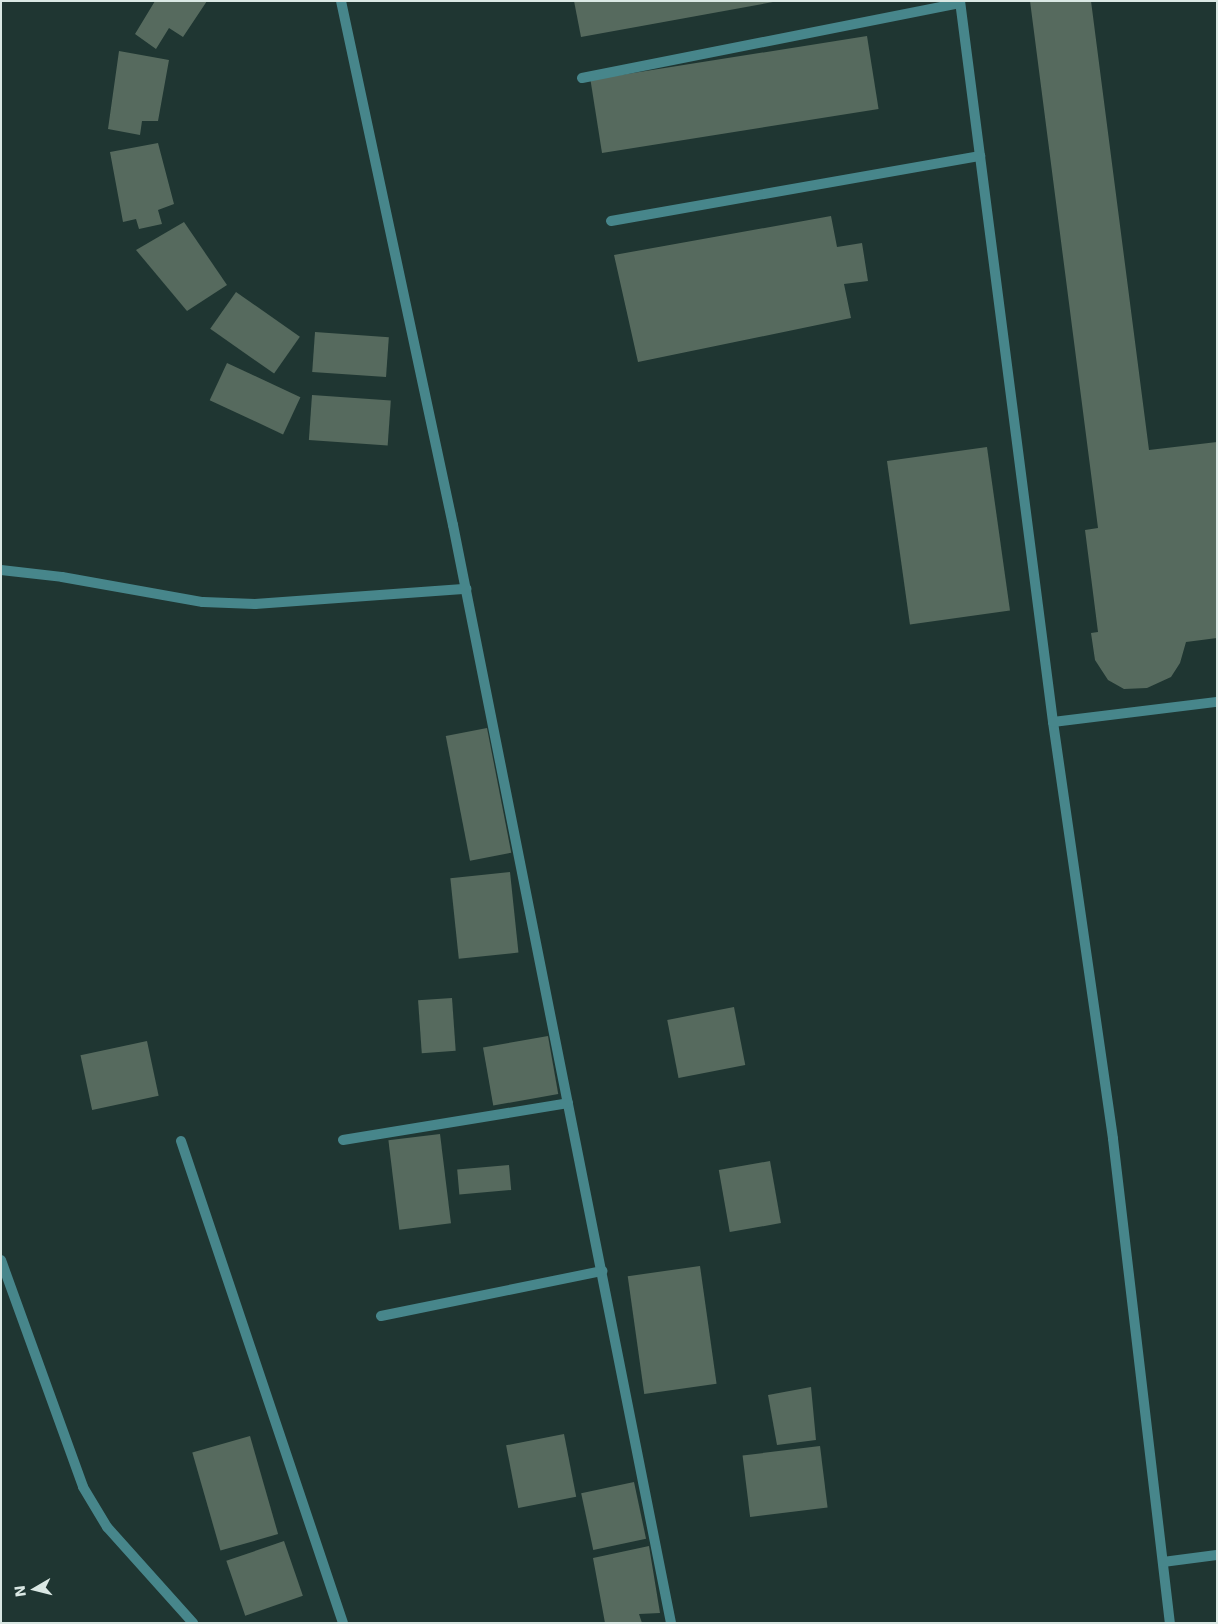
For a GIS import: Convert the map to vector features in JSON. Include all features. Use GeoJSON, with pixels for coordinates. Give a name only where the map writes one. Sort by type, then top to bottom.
{"type":"FeatureCollection","features":[{"type":"Feature","properties":{"kind":"street"},"geometry":{"type":"LineString","coordinates":[[341,1],[466,589],[671,1623]]}},
{"type":"Feature","properties":{"kind":"street"},"geometry":{"type":"LineString","coordinates":[[582,78],[960,2],[1053,722],[1114,1139],[1170,1623]]}},
{"type":"Feature","properties":{"kind":"street"},"geometry":{"type":"LineString","coordinates":[[612,221],[980,156]]}},
{"type":"Feature","properties":{"kind":"street"},"geometry":{"type":"LineString","coordinates":[[1,570],[220,602],[255,604],[466,589]]}},
{"type":"Feature","properties":{"kind":"street"},"geometry":{"type":"LineString","coordinates":[[1053,722],[1217,702]]}},
{"type":"Feature","properties":{"kind":"street"},"geometry":{"type":"LineString","coordinates":[[342,1140],[568,1103]]}},
{"type":"Feature","properties":{"kind":"street"},"geometry":{"type":"LineString","coordinates":[[181,1140],[343,1623]]}},
{"type":"Feature","properties":{"kind":"street"},"geometry":{"type":"LineString","coordinates":[[1,1260],[83,1487],[107,1527],[194,1623]]}},
{"type":"Feature","properties":{"kind":"street"},"geometry":{"type":"LineString","coordinates":[[380,1316],[602,1271]]}},
{"type":"Feature","properties":{"kind":"street"},"geometry":{"type":"LineString","coordinates":[[1163,1562],[1217,1555]]}},
{"type":"Feature","properties":{"kind":"building"},"geometry":{"type":"Polygon","coordinates":[[[155,1],[207,1],[183,37],[169,28],[156,49],[135,34],[155,1]]]}},
{"type":"Feature","properties":{"kind":"building"},"geometry":{"type":"Polygon","coordinates":[[[574,1],[773,1],[773,2],[581,37],[574,1]]]}},
{"type":"Feature","properties":{"kind":"building"},"geometry":{"type":"Polygon","coordinates":[[[1030,1],[1091,1],[1149,450],[1217,442],[1217,638],[1186,642],[1180,663],[1171,677],[1147,688],[1124,689],[1108,680],[1095,660],[1091,633],[1098,632],[1085,530],[1098,528],[1030,1]]]}},
{"type":"Feature","properties":{"kind":"building"},"geometry":{"type":"Polygon","coordinates":[[[867,36],[879,109],[602,153],[590,80],[867,36]]]}},
{"type":"Feature","properties":{"kind":"building"},"geometry":{"type":"Polygon","coordinates":[[[119,51],[169,60],[158,121],[142,121],[140,135],[108,129],[119,51]]]}},
{"type":"Feature","properties":{"kind":"building"},"geometry":{"type":"Polygon","coordinates":[[[158,143],[174,204],[158,210],[162,224],[139,229],[136,219],[123,222],[110,152],[158,143]]]}},
{"type":"Feature","properties":{"kind":"building"},"geometry":{"type":"Polygon","coordinates":[[[831,216],[837,247],[862,243],[868,281],[844,284],[851,318],[638,362],[614,255],[831,216]]]}},
{"type":"Feature","properties":{"kind":"building"},"geometry":{"type":"Polygon","coordinates":[[[184,222],[227,285],[187,311],[136,250],[184,222]]]}},
{"type":"Feature","properties":{"kind":"building"},"geometry":{"type":"Polygon","coordinates":[[[236,292],[300,337],[274,374],[210,329],[236,292]]]}},
{"type":"Feature","properties":{"kind":"building"},"geometry":{"type":"Polygon","coordinates":[[[315,332],[389,337],[386,377],[312,372],[315,332]]]}},
{"type":"Feature","properties":{"kind":"building"},"geometry":{"type":"Polygon","coordinates":[[[227,363],[300,397],[283,434],[210,400],[227,363]]]}},
{"type":"Feature","properties":{"kind":"building"},"geometry":{"type":"Polygon","coordinates":[[[312,395],[391,401],[388,445],[309,440],[312,395]]]}},
{"type":"Feature","properties":{"kind":"building"},"geometry":{"type":"Polygon","coordinates":[[[987,447],[1010,610],[910,624],[887,461],[987,447]]]}},
{"type":"Feature","properties":{"kind":"building"},"geometry":{"type":"Polygon","coordinates":[[[487,728],[511,853],[470,861],[446,736],[487,728]]]}},
{"type":"Feature","properties":{"kind":"building"},"geometry":{"type":"Polygon","coordinates":[[[510,872],[518,953],[459,959],[450,878],[510,872]]]}},
{"type":"Feature","properties":{"kind":"building"},"geometry":{"type":"Polygon","coordinates":[[[452,998],[456,1051],[422,1053],[418,1000],[452,998]]]}},
{"type":"Feature","properties":{"kind":"building"},"geometry":{"type":"Polygon","coordinates":[[[734,1007],[745,1065],[679,1078],[667,1020],[734,1007]]]}},
{"type":"Feature","properties":{"kind":"building"},"geometry":{"type":"Polygon","coordinates":[[[548,1036],[558,1094],[493,1106],[483,1047],[548,1036]]]}},
{"type":"Feature","properties":{"kind":"building"},"geometry":{"type":"Polygon","coordinates":[[[147,1041],[159,1096],[92,1110],[80,1055],[147,1041]]]}},
{"type":"Feature","properties":{"kind":"building"},"geometry":{"type":"Polygon","coordinates":[[[440,1134],[451,1223],[399,1230],[388,1140],[440,1134]]]}},
{"type":"Feature","properties":{"kind":"building"},"geometry":{"type":"Polygon","coordinates":[[[770,1161],[781,1223],[730,1232],[719,1170],[770,1161]]]}},
{"type":"Feature","properties":{"kind":"building"},"geometry":{"type":"Polygon","coordinates":[[[509,1165],[511,1190],[459,1194],[457,1170],[509,1165]]]}},
{"type":"Feature","properties":{"kind":"building"},"geometry":{"type":"Polygon","coordinates":[[[700,1266],[717,1384],[644,1394],[628,1276],[700,1266]]]}},
{"type":"Feature","properties":{"kind":"building"},"geometry":{"type":"Polygon","coordinates":[[[811,1387],[816,1440],[777,1445],[768,1395],[811,1387]]]}},
{"type":"Feature","properties":{"kind":"building"},"geometry":{"type":"Polygon","coordinates":[[[564,1434],[576,1497],[518,1508],[506,1445],[564,1434]]]}},
{"type":"Feature","properties":{"kind":"building"},"geometry":{"type":"Polygon","coordinates":[[[250,1436],[278,1534],[220,1551],[192,1453],[250,1436]]]}},
{"type":"Feature","properties":{"kind":"building"},"geometry":{"type":"Polygon","coordinates":[[[820,1446],[828,1508],[750,1517],[743,1456],[820,1446]]]}},
{"type":"Feature","properties":{"kind":"building"},"geometry":{"type":"Polygon","coordinates":[[[634,1482],[646,1539],[593,1550],[581,1493],[634,1482]]]}},
{"type":"Feature","properties":{"kind":"building"},"geometry":{"type":"Polygon","coordinates":[[[284,1541],[303,1596],[245,1616],[226,1561],[284,1541]]]}},
{"type":"Feature","properties":{"kind":"building"},"geometry":{"type":"Polygon","coordinates":[[[649,1546],[660,1613],[639,1614],[642,1623],[605,1623],[593,1558],[649,1546]]]}}]}
